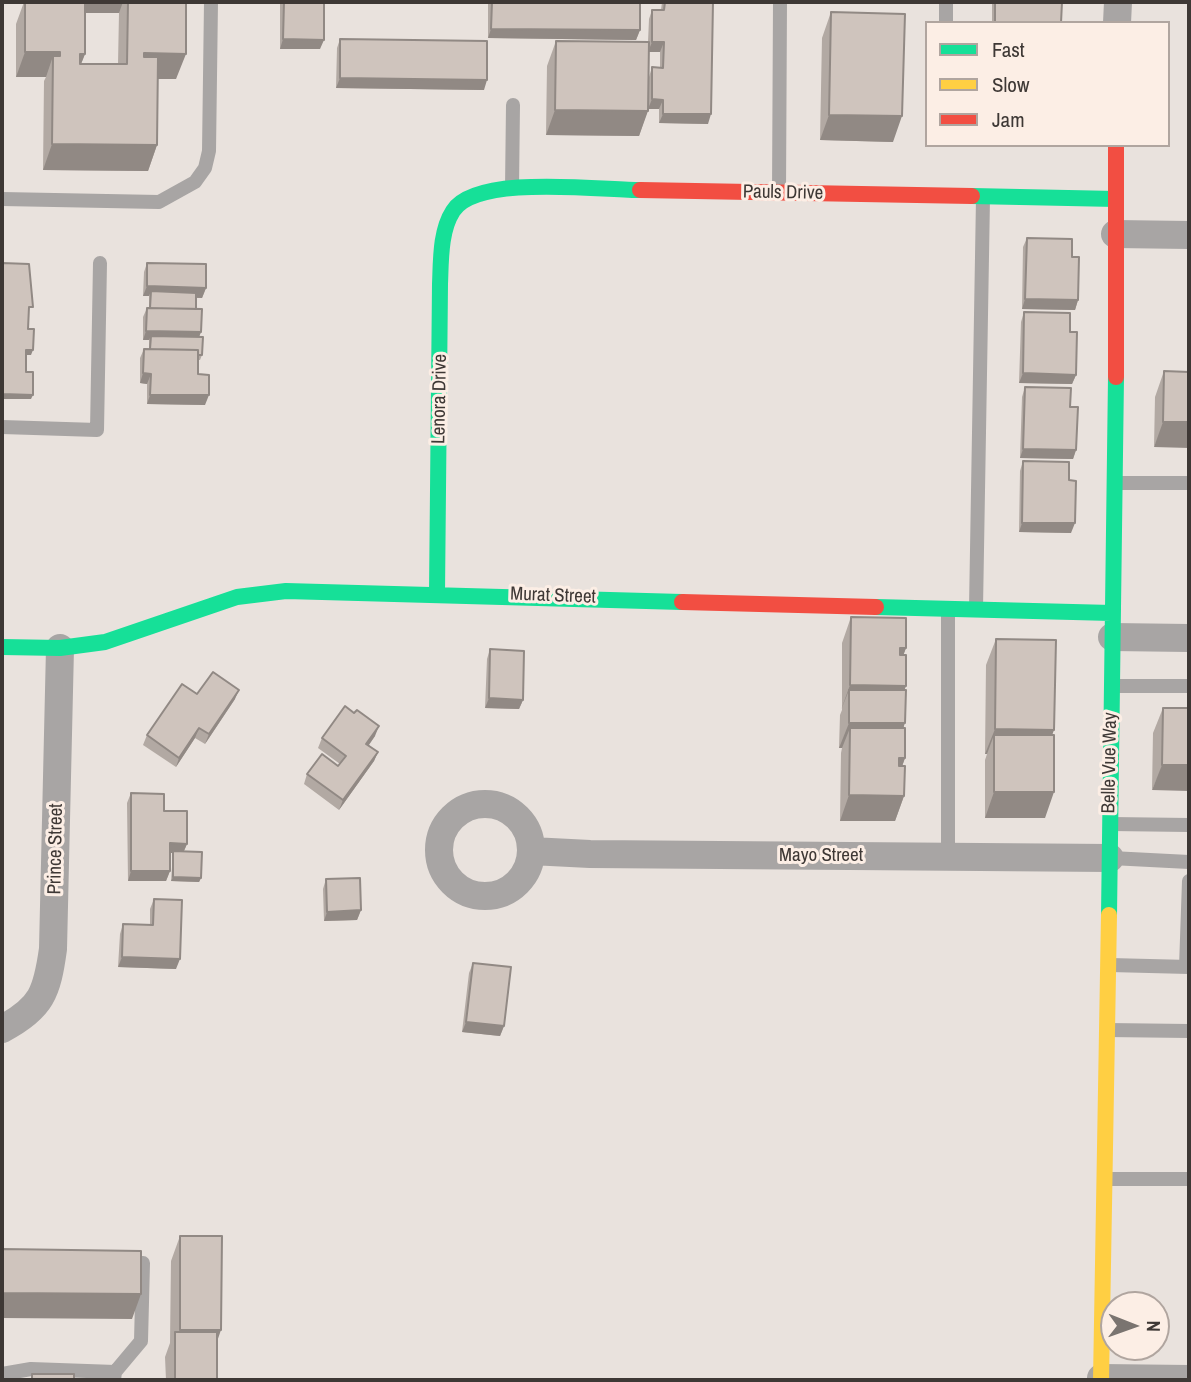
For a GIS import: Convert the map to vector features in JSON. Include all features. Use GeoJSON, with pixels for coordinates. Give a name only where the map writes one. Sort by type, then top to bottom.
{"type":"FeatureCollection","features":[{"type":"Feature","properties":{"kind":"street"},"geometry":{"type":"LineString","coordinates":[[1118,2],[1118,21]]}},
{"type":"Feature","properties":{"kind":"street","name":"Belle Vue Way"},"geometry":{"type":"LineString","coordinates":[[1101,1379],[1116,483],[1116,147]]}},
{"type":"Feature","properties":{"kind":"street","name":"Pauls Drive"},"geometry":{"type":"LineString","coordinates":[[455,208],[484,191],[512,189],[1116,199]]}},
{"type":"Feature","properties":{"kind":"street","name":"Lenora Drive"},"geometry":{"type":"LineString","coordinates":[[437,593],[441,296],[447,221],[455,208]]}},
{"type":"Feature","properties":{"kind":"street"},"geometry":{"type":"LineString","coordinates":[[1115,233],[1189,235]]}},
{"type":"Feature","properties":{"kind":"street","name":"Murat Street"},"geometry":{"type":"LineString","coordinates":[[2,646],[60,648],[105,642],[237,597],[286,591],[976,609],[1112,625]]}},
{"type":"Feature","properties":{"kind":"street"},"geometry":{"type":"LineString","coordinates":[[1112,625],[1189,638]]}},
{"type":"Feature","properties":{"kind":"street","name":"Prince Street"},"geometry":{"type":"LineString","coordinates":[[2,1029],[37,1005],[48,984],[53,949],[60,648]]}},
{"type":"Feature","properties":{"kind":"street","name":"Mayo Street"},"geometry":{"type":"LineString","coordinates":[[531,851],[590,854],[1110,858]]}},
{"type":"Feature","properties":{"kind":"street"},"geometry":{"type":"LineString","coordinates":[[1101,1379],[1189,1379]]}},
{"type":"Feature","properties":{"kind":"lane"},"geometry":{"type":"LineString","coordinates":[[2,199],[159,202],[195,182],[205,168],[209,151],[211,2]]}},
{"type":"Feature","properties":{"kind":"lane"},"geometry":{"type":"LineString","coordinates":[[779,193],[780,2]]}},
{"type":"Feature","properties":{"kind":"lane"},"geometry":{"type":"LineString","coordinates":[[946,2],[946,21]]}},
{"type":"Feature","properties":{"kind":"lane"},"geometry":{"type":"LineString","coordinates":[[512,189],[513,105]]}},
{"type":"Feature","properties":{"kind":"lane"},"geometry":{"type":"LineString","coordinates":[[976,609],[983,197]]}},
{"type":"Feature","properties":{"kind":"lane"},"geometry":{"type":"LineString","coordinates":[[2,428],[97,430],[100,263]]}},
{"type":"Feature","properties":{"kind":"lane"},"geometry":{"type":"LineString","coordinates":[[1116,483],[1189,483]]}},
{"type":"Feature","properties":{"kind":"lane"},"geometry":{"type":"LineString","coordinates":[[948,608],[948,856]]}},
{"type":"Feature","properties":{"kind":"lane"},"geometry":{"type":"LineString","coordinates":[[1111,686],[1189,687]]}},
{"type":"Feature","properties":{"kind":"lane"},"geometry":{"type":"LineString","coordinates":[[1109,824],[1189,825]]}},
{"type":"Feature","properties":{"kind":"lane"},"geometry":{"type":"LineString","coordinates":[[1110,858],[1189,862]]}},
{"type":"Feature","properties":{"kind":"lane"},"geometry":{"type":"LineString","coordinates":[[1107,965],[1188,967],[1189,881]]}},
{"type":"Feature","properties":{"kind":"lane"},"geometry":{"type":"LineString","coordinates":[[1106,1030],[1189,1031]]}},
{"type":"Feature","properties":{"kind":"lane"},"geometry":{"type":"LineString","coordinates":[[1104,1179],[1189,1179]]}},
{"type":"Feature","properties":{"kind":"lane"},"geometry":{"type":"LineString","coordinates":[[2,1374],[31,1369],[115,1376],[141,1341],[143,1263],[104,1263]]}},
{"type":"Feature","properties":{"kind":"building"},"geometry":{"type":"Polygon","coordinates":[[[25,2],[85,2],[85,54],[80,54],[80,64],[127,64],[128,2],[186,2],[186,54],[144,53],[144,57],[158,57],[157,145],[52,144],[53,56],[60,56],[60,52],[25,52],[25,2]]]}},
{"type":"Feature","properties":{"kind":"building"},"geometry":{"type":"Polygon","coordinates":[[[284,2],[324,2],[324,40],[283,39],[284,2]]]}},
{"type":"Feature","properties":{"kind":"building"},"geometry":{"type":"Polygon","coordinates":[[[492,2],[640,2],[640,30],[491,29],[492,2]]]}},
{"type":"Feature","properties":{"kind":"building"},"geometry":{"type":"Polygon","coordinates":[[[665,2],[713,2],[711,114],[663,114],[663,100],[652,99],[652,67],[663,68],[664,42],[652,42],[652,10],[664,10],[665,2]]]}},
{"type":"Feature","properties":{"kind":"building"},"geometry":{"type":"Polygon","coordinates":[[[995,2],[1062,2],[1061,21],[995,21],[995,2]]]}},
{"type":"Feature","properties":{"kind":"building"},"geometry":{"type":"Polygon","coordinates":[[[831,12],[905,14],[902,116],[829,115],[831,12]]]}},
{"type":"Feature","properties":{"kind":"building"},"geometry":{"type":"Polygon","coordinates":[[[340,39],[487,41],[487,80],[340,78],[340,39]]]}},
{"type":"Feature","properties":{"kind":"building"},"geometry":{"type":"Polygon","coordinates":[[[556,41],[649,42],[648,111],[555,110],[556,41]]]}},
{"type":"Feature","properties":{"kind":"building"},"geometry":{"type":"Polygon","coordinates":[[[1027,238],[1072,239],[1072,257],[1079,257],[1078,300],[1025,299],[1027,238]]]}},
{"type":"Feature","properties":{"kind":"building"},"geometry":{"type":"Polygon","coordinates":[[[2,263],[29,264],[33,307],[29,307],[28,329],[34,329],[33,350],[26,350],[26,372],[33,372],[33,395],[2,394],[2,263]]]}},
{"type":"Feature","properties":{"kind":"building"},"geometry":{"type":"Polygon","coordinates":[[[147,263],[206,264],[206,288],[147,286],[147,263]]]}},
{"type":"Feature","properties":{"kind":"building"},"geometry":{"type":"Polygon","coordinates":[[[151,291],[196,293],[196,309],[150,308],[151,291]]]}},
{"type":"Feature","properties":{"kind":"building"},"geometry":{"type":"Polygon","coordinates":[[[147,308],[202,309],[201,332],[146,331],[147,308]]]}},
{"type":"Feature","properties":{"kind":"building"},"geometry":{"type":"Polygon","coordinates":[[[1024,312],[1070,313],[1070,332],[1077,332],[1076,375],[1023,373],[1024,312]]]}},
{"type":"Feature","properties":{"kind":"building"},"geometry":{"type":"Polygon","coordinates":[[[151,336],[203,337],[202,355],[198,355],[198,350],[150,349],[151,336]]]}},
{"type":"Feature","properties":{"kind":"building"},"geometry":{"type":"Polygon","coordinates":[[[144,349],[198,350],[198,374],[209,375],[209,395],[150,395],[151,374],[143,373],[144,349]]]}},
{"type":"Feature","properties":{"kind":"building"},"geometry":{"type":"Polygon","coordinates":[[[1164,371],[1189,372],[1189,422],[1163,422],[1164,371]]]}},
{"type":"Feature","properties":{"kind":"building"},"geometry":{"type":"Polygon","coordinates":[[[1025,387],[1071,388],[1070,407],[1078,407],[1076,450],[1023,449],[1025,387]]]}},
{"type":"Feature","properties":{"kind":"building"},"geometry":{"type":"Polygon","coordinates":[[[1023,461],[1069,462],[1069,480],[1076,481],[1075,523],[1022,523],[1023,461]]]}},
{"type":"Feature","properties":{"kind":"building"},"geometry":{"type":"Polygon","coordinates":[[[851,617],[906,618],[906,648],[900,648],[900,655],[906,655],[906,686],[850,685],[851,617]]]}},
{"type":"Feature","properties":{"kind":"building"},"geometry":{"type":"Polygon","coordinates":[[[996,639],[1056,640],[1054,730],[995,729],[996,639]]]}},
{"type":"Feature","properties":{"kind":"building"},"geometry":{"type":"Polygon","coordinates":[[[490,649],[524,651],[523,700],[489,698],[490,649]]]}},
{"type":"Feature","properties":{"kind":"building"},"geometry":{"type":"Polygon","coordinates":[[[213,672],[239,690],[209,734],[199,728],[179,758],[147,735],[182,684],[197,694],[213,672]]]}},
{"type":"Feature","properties":{"kind":"building"},"geometry":{"type":"Polygon","coordinates":[[[849,690],[906,690],[905,723],[849,723],[849,690]]]}},
{"type":"Feature","properties":{"kind":"building"},"geometry":{"type":"Polygon","coordinates":[[[345,706],[354,713],[357,710],[379,726],[366,744],[378,752],[343,800],[307,774],[322,754],[338,766],[346,756],[322,738],[345,706]]]}},
{"type":"Feature","properties":{"kind":"building"},"geometry":{"type":"Polygon","coordinates":[[[1163,708],[1189,708],[1189,765],[1162,765],[1163,708]]]}},
{"type":"Feature","properties":{"kind":"building"},"geometry":{"type":"Polygon","coordinates":[[[850,728],[905,728],[905,758],[899,758],[899,766],[905,766],[904,796],[849,795],[850,728]]]}},
{"type":"Feature","properties":{"kind":"building"},"geometry":{"type":"Polygon","coordinates":[[[994,735],[1054,735],[1054,792],[994,792],[994,735]]]}},
{"type":"Feature","properties":{"kind":"building"},"geometry":{"type":"Polygon","coordinates":[[[131,793],[164,794],[164,811],[187,811],[187,844],[170,843],[170,871],[131,871],[131,793]]]}},
{"type":"Feature","properties":{"kind":"building"},"geometry":{"type":"Polygon","coordinates":[[[173,851],[202,852],[201,878],[173,877],[173,851]]]}},
{"type":"Feature","properties":{"kind":"building"},"geometry":{"type":"Polygon","coordinates":[[[360,878],[361,910],[327,912],[326,879],[360,878]]]}},
{"type":"Feature","properties":{"kind":"building"},"geometry":{"type":"Polygon","coordinates":[[[154,899],[182,900],[180,959],[122,957],[123,924],[153,925],[154,899]]]}},
{"type":"Feature","properties":{"kind":"building"},"geometry":{"type":"Polygon","coordinates":[[[473,963],[511,967],[504,1026],[466,1022],[473,963]]]}},
{"type":"Feature","properties":{"kind":"building"},"geometry":{"type":"Polygon","coordinates":[[[180,1236],[222,1236],[221,1330],[180,1330],[180,1236]]]}},
{"type":"Feature","properties":{"kind":"building"},"geometry":{"type":"Polygon","coordinates":[[[2,1249],[141,1251],[141,1294],[2,1293],[2,1249]]]}},
{"type":"Feature","properties":{"kind":"building"},"geometry":{"type":"Polygon","coordinates":[[[175,1332],[217,1332],[217,1380],[175,1380],[175,1332]]]}},
{"type":"Feature","properties":{"kind":"building"},"geometry":{"type":"Polygon","coordinates":[[[32,1374],[74,1374],[74,1380],[32,1380],[32,1374]]]}},
{"type":"Feature","properties":{"kind":"traffic: fast"},"geometry":{"type":"LineString","coordinates":[[437,593],[440,284],[442,246],[453,211],[466,199],[486,192],[512,188],[640,190]]}},
{"type":"Feature","properties":{"kind":"traffic: fast"},"geometry":{"type":"LineString","coordinates":[[972,196],[1116,199]]}},
{"type":"Feature","properties":{"kind":"traffic: fast"},"geometry":{"type":"LineString","coordinates":[[1109,915],[1116,377]]}},
{"type":"Feature","properties":{"kind":"traffic: fast"},"geometry":{"type":"LineString","coordinates":[[2,647],[60,648],[105,642],[237,597],[286,591],[682,602]]}},
{"type":"Feature","properties":{"kind":"traffic: fast"},"geometry":{"type":"LineString","coordinates":[[876,607],[1112,613]]}},
{"type":"Feature","properties":{"kind":"traffic: slow"},"geometry":{"type":"LineString","coordinates":[[1101,1380],[1109,915]]}},
{"type":"Feature","properties":{"kind":"traffic: jam"},"geometry":{"type":"LineString","coordinates":[[1116,147],[1116,377]]}},
{"type":"Feature","properties":{"kind":"traffic: jam"},"geometry":{"type":"LineString","coordinates":[[640,190],[972,196]]}},
{"type":"Feature","properties":{"kind":"traffic: jam"},"geometry":{"type":"LineString","coordinates":[[682,602],[876,607]]}}]}
